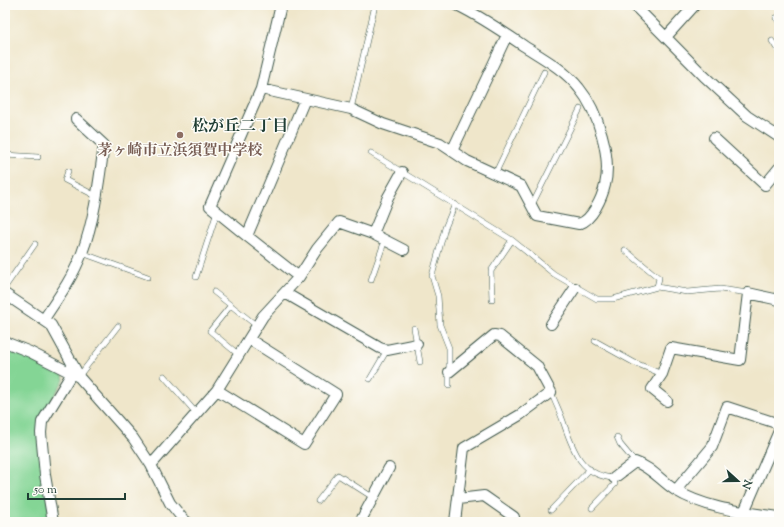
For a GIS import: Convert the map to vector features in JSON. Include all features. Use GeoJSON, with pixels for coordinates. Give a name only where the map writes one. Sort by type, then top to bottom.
{"type":"FeatureCollection","features":[{"type":"Feature","properties":{"kind":"street"},"geometry":{"type":"LineString","coordinates":[[281,5],[261,89],[210,206],[299,277]]}},
{"type":"Feature","properties":{"kind":"street"},"geometry":{"type":"LineString","coordinates":[[261,89],[351,109],[383,124],[440,143],[467,161],[521,186],[537,216],[579,224],[585,222],[602,197],[607,169],[604,145],[589,102],[579,88],[549,62],[468,8],[457,5]]}},
{"type":"Feature","properties":{"kind":"street"},"geometry":{"type":"LineString","coordinates":[[634,5],[704,76],[747,116],[778,132]]}},
{"type":"Feature","properties":{"kind":"street"},"geometry":{"type":"LineString","coordinates":[[666,37],[695,5]]}},
{"type":"Feature","properties":{"kind":"street"},"geometry":{"type":"LineString","coordinates":[[452,151],[507,35]]}},
{"type":"Feature","properties":{"kind":"street"},"geometry":{"type":"LineString","coordinates":[[247,236],[305,99]]}},
{"type":"Feature","properties":{"kind":"street"},"geometry":{"type":"LineString","coordinates":[[44,319],[65,288],[82,253],[96,196],[104,145],[76,119]]}},
{"type":"Feature","properties":{"kind":"street"},"geometry":{"type":"LineString","coordinates":[[714,138],[765,185],[779,168]]}},
{"type":"Feature","properties":{"kind":"street"},"geometry":{"type":"LineString","coordinates":[[373,234],[388,197],[402,172]]}},
{"type":"Feature","properties":{"kind":"street"},"geometry":{"type":"LineString","coordinates":[[151,465],[217,390],[263,316],[299,277],[317,249],[339,222],[373,234],[404,250]]}},
{"type":"Feature","properties":{"kind":"street"},"geometry":{"type":"LineString","coordinates":[[551,324],[575,288]]}},
{"type":"Feature","properties":{"kind":"street"},"geometry":{"type":"LineString","coordinates":[[285,293],[380,348],[387,350],[417,344]]}},
{"type":"Feature","properties":{"kind":"street"},"geometry":{"type":"LineString","coordinates":[[667,401],[652,389],[662,374],[671,348],[740,360],[748,293],[779,300]]}},
{"type":"Feature","properties":{"kind":"street"},"geometry":{"type":"LineString","coordinates":[[5,294],[51,324],[75,375],[133,438],[151,465],[170,503],[183,521]]}},
{"type":"Feature","properties":{"kind":"street"},"geometry":{"type":"LineString","coordinates":[[449,372],[494,335],[500,336],[537,366],[551,392],[520,415],[464,448],[455,522]]}},
{"type":"Feature","properties":{"kind":"street"},"geometry":{"type":"LineString","coordinates":[[217,390],[304,444],[336,394],[249,339]]}},
{"type":"Feature","properties":{"kind":"street"},"geometry":{"type":"LineString","coordinates":[[5,342],[30,352],[75,375]]}},
{"type":"Feature","properties":{"kind":"street"},"geometry":{"type":"LineString","coordinates":[[53,522],[45,475],[41,433],[42,422],[75,375]]}},
{"type":"Feature","properties":{"kind":"street"},"geometry":{"type":"LineString","coordinates":[[676,490],[712,447],[727,407],[779,424]]}},
{"type":"Feature","properties":{"kind":"street"},"geometry":{"type":"LineString","coordinates":[[744,512],[779,431]]}},
{"type":"Feature","properties":{"kind":"street"},"geometry":{"type":"LineString","coordinates":[[614,478],[635,462],[642,464],[676,490],[728,510],[779,517]]}},
{"type":"Feature","properties":{"kind":"street"},"geometry":{"type":"LineString","coordinates":[[360,522],[389,468]]}},
{"type":"Feature","properties":{"kind":"street"},"geometry":{"type":"LineString","coordinates":[[458,499],[484,496],[514,518]]}},
{"type":"Feature","properties":{"kind":"lane"},"geometry":{"type":"LineString","coordinates":[[351,109],[375,5]]}},
{"type":"Feature","properties":{"kind":"lane"},"geometry":{"type":"LineString","coordinates":[[772,41],[779,52]]}},
{"type":"Feature","properties":{"kind":"lane"},"geometry":{"type":"LineString","coordinates":[[495,174],[544,72]]}},
{"type":"Feature","properties":{"kind":"lane"},"geometry":{"type":"LineString","coordinates":[[532,206],[580,109]]}},
{"type":"Feature","properties":{"kind":"lane"},"geometry":{"type":"LineString","coordinates":[[371,153],[512,240],[554,274],[575,288],[597,299],[613,299],[657,286],[687,292],[720,289],[748,293]]}},
{"type":"Feature","properties":{"kind":"lane"},"geometry":{"type":"LineString","coordinates":[[5,155],[38,157]]}},
{"type":"Feature","properties":{"kind":"lane"},"geometry":{"type":"LineString","coordinates":[[68,171],[65,180],[96,196]]}},
{"type":"Feature","properties":{"kind":"lane"},"geometry":{"type":"LineString","coordinates":[[449,385],[449,348],[440,325],[438,296],[432,276],[445,228],[455,204]]}},
{"type":"Feature","properties":{"kind":"lane"},"geometry":{"type":"LineString","coordinates":[[196,277],[217,212]]}},
{"type":"Feature","properties":{"kind":"lane"},"geometry":{"type":"LineString","coordinates":[[371,280],[386,240]]}},
{"type":"Feature","properties":{"kind":"lane"},"geometry":{"type":"LineString","coordinates":[[492,300],[490,271],[512,240]]}},
{"type":"Feature","properties":{"kind":"lane"},"geometry":{"type":"LineString","coordinates":[[5,287],[35,244]]}},
{"type":"Feature","properties":{"kind":"lane"},"geometry":{"type":"LineString","coordinates":[[625,250],[659,278],[657,286]]}},
{"type":"Feature","properties":{"kind":"lane"},"geometry":{"type":"LineString","coordinates":[[82,253],[148,277]]}},
{"type":"Feature","properties":{"kind":"lane"},"geometry":{"type":"LineString","coordinates":[[214,292],[257,326]]}},
{"type":"Feature","properties":{"kind":"lane"},"geometry":{"type":"LineString","coordinates":[[231,305],[210,331],[239,355]]}},
{"type":"Feature","properties":{"kind":"lane"},"geometry":{"type":"LineString","coordinates":[[75,375],[118,326]]}},
{"type":"Feature","properties":{"kind":"lane"},"geometry":{"type":"LineString","coordinates":[[414,328],[420,362]]}},
{"type":"Feature","properties":{"kind":"lane"},"geometry":{"type":"LineString","coordinates":[[595,341],[633,362],[662,374]]}},
{"type":"Feature","properties":{"kind":"lane"},"geometry":{"type":"LineString","coordinates":[[370,379],[387,350]]}},
{"type":"Feature","properties":{"kind":"lane"},"geometry":{"type":"LineString","coordinates":[[164,376],[197,414]]}},
{"type":"Feature","properties":{"kind":"lane"},"geometry":{"type":"LineString","coordinates":[[551,392],[563,420],[571,447],[578,458],[590,469],[606,477],[614,478],[615,484],[592,508]]}},
{"type":"Feature","properties":{"kind":"lane"},"geometry":{"type":"LineString","coordinates":[[617,437],[620,444],[635,462]]}},
{"type":"Feature","properties":{"kind":"lane"},"geometry":{"type":"LineString","coordinates":[[551,510],[590,469]]}},
{"type":"Feature","properties":{"kind":"lane"},"geometry":{"type":"LineString","coordinates":[[318,501],[338,475],[374,498]]}},
{"type":"Feature","properties":{"kind":"green space"},"geometry":{"type":"Polygon","coordinates":[[[5,348],[28,356],[63,374],[64,380],[39,421],[50,522],[5,522],[5,348]]]}},
{"type":"Feature","properties":{"kind":"place","name":"茅ヶ崎市立浜須賀中学校"},"geometry":{"type":"Point","coordinates":[180,135]}},
{"type":"Feature","properties":{"kind":"district","name":"松が丘二丁目"},"geometry":{"type":"Point","coordinates":[240,125]}}]}
